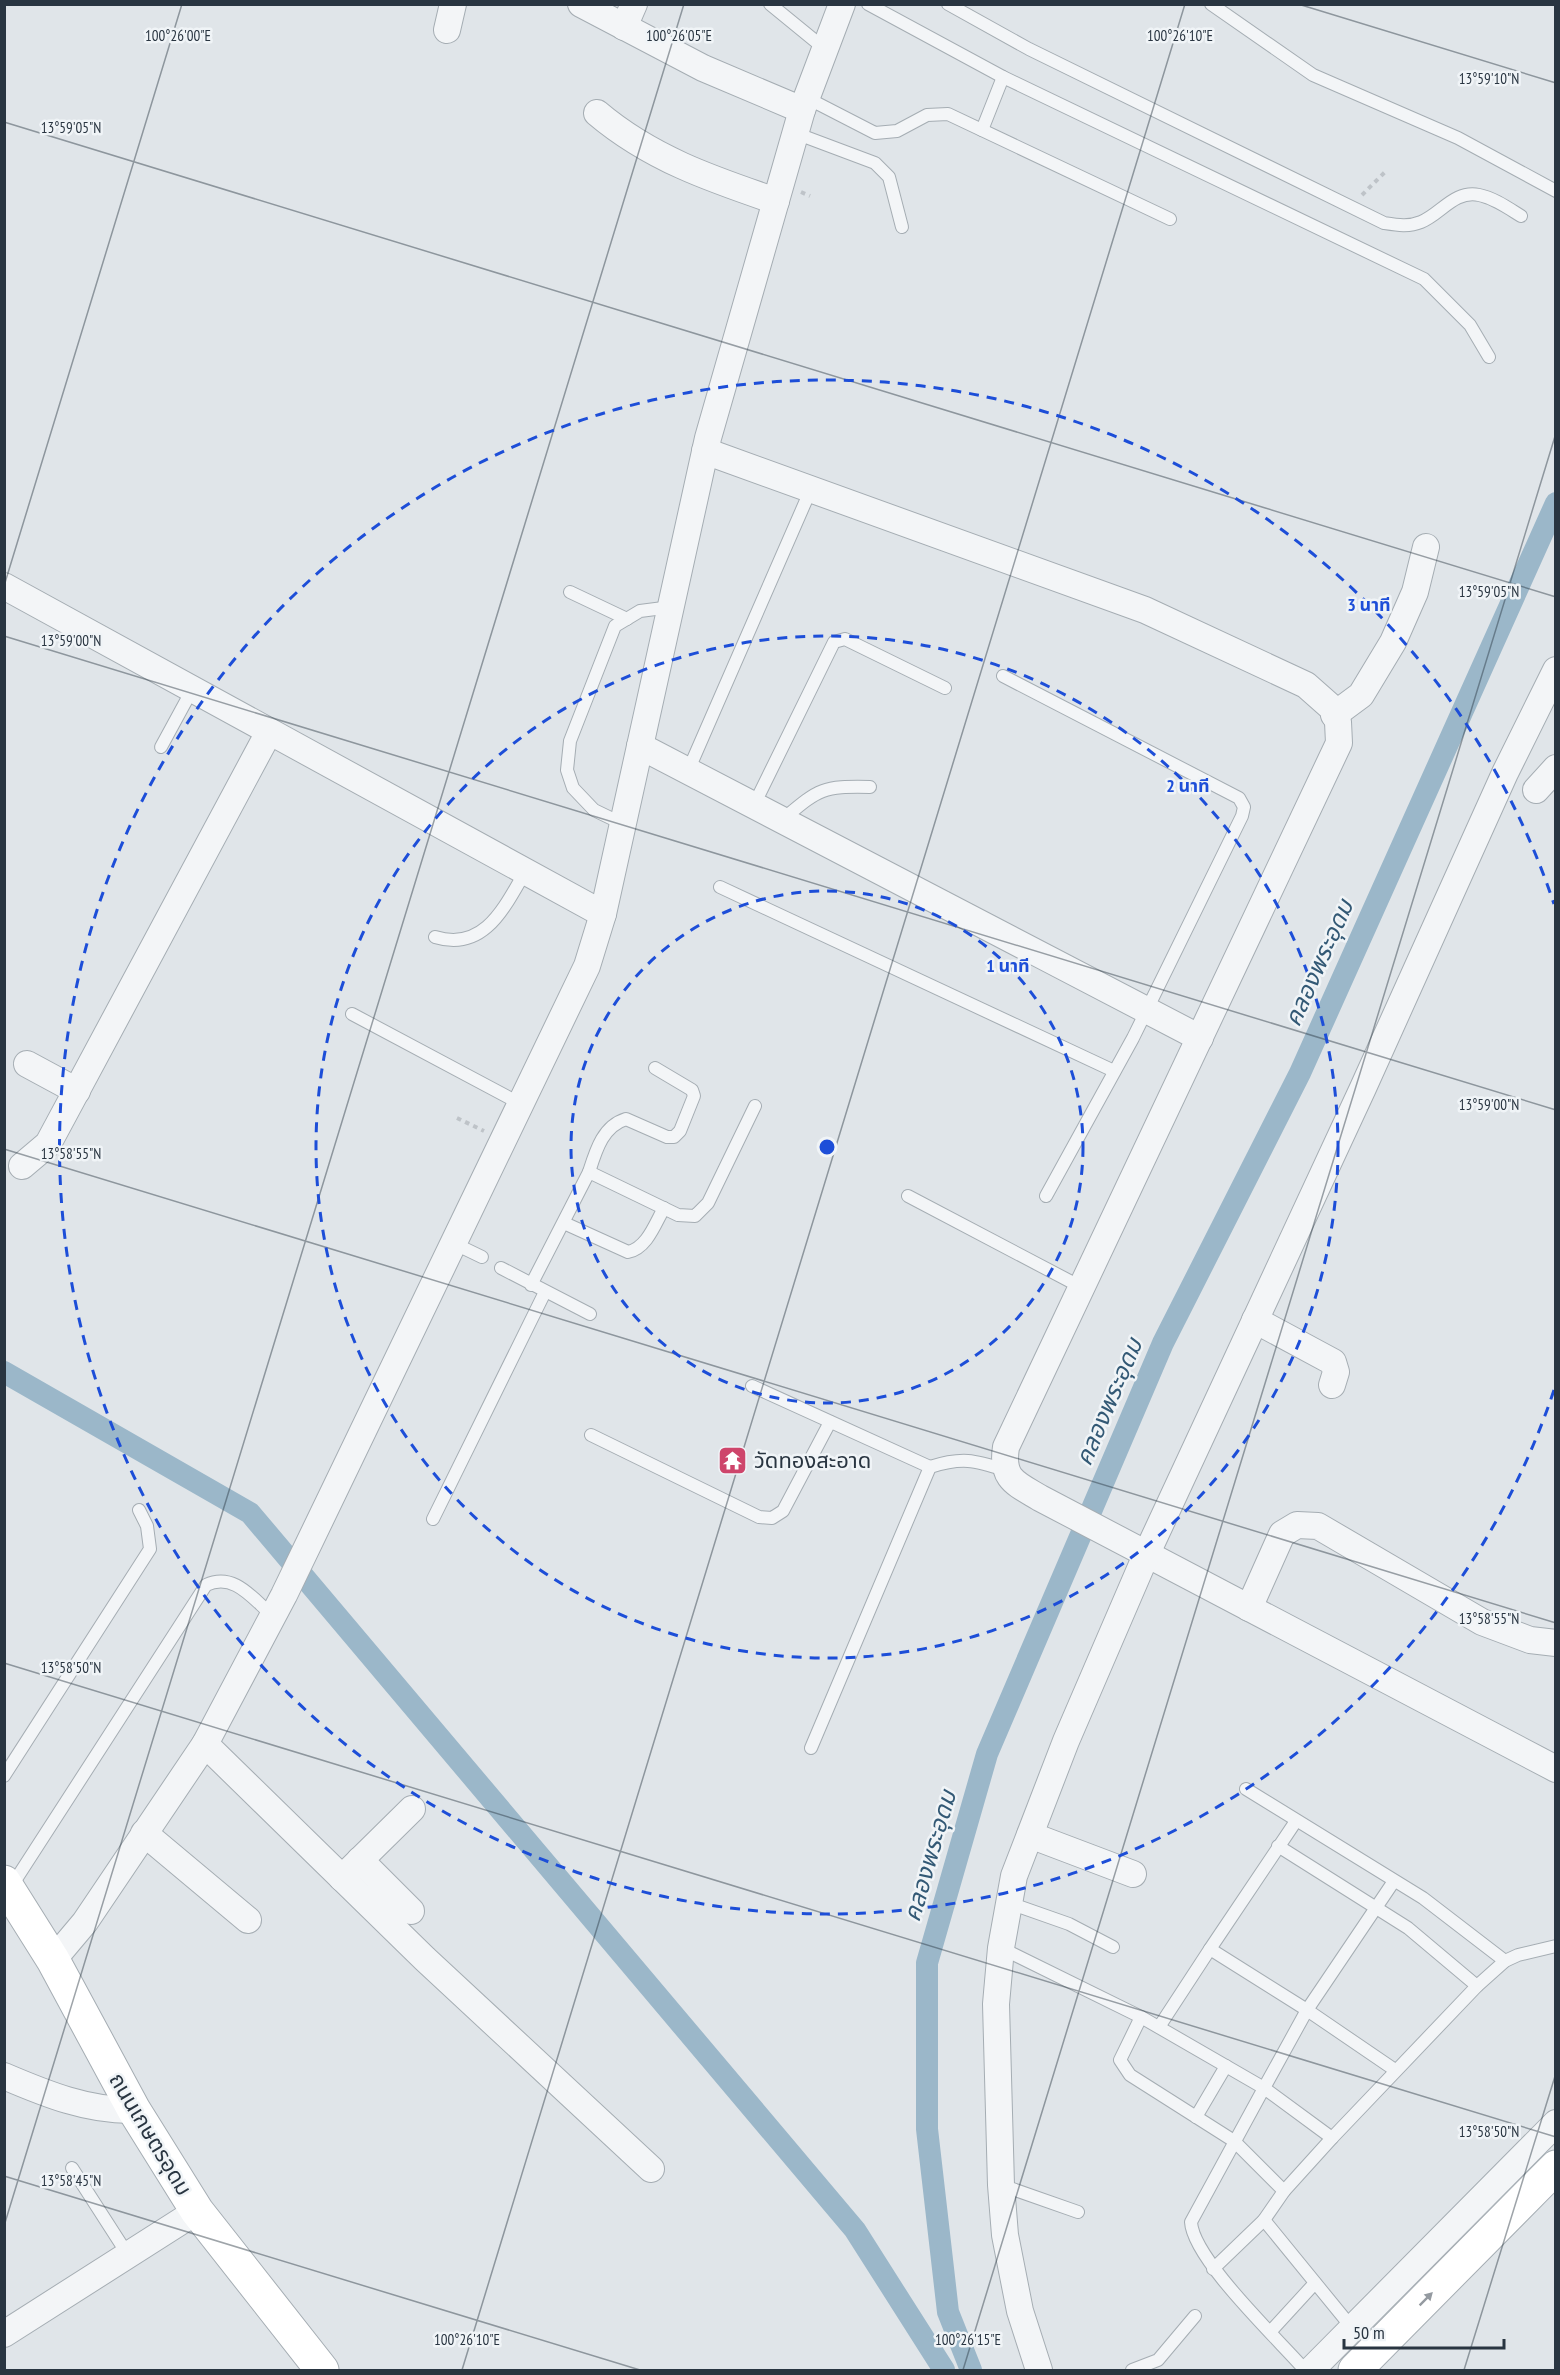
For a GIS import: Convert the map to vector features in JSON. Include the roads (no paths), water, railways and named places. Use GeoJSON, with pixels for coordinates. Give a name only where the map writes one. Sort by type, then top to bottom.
{"type":"FeatureCollection","features":[{"type":"Feature","properties":{"kind":"street"},"geometry":{"type":"LineString","coordinates":[[447,30],[453,4]]}},
{"type":"Feature","properties":{"kind":"street"},"geometry":{"type":"LineString","coordinates":[[581,4],[629,16],[703,68],[801,114]]}},
{"type":"Feature","properties":{"kind":"street"},"geometry":{"type":"LineString","coordinates":[[53,1960],[85,1923],[205,1744],[316,1530],[587,966],[603,914],[705,451],[801,114],[842,4]]}},
{"type":"Feature","properties":{"kind":"street"},"geometry":{"type":"LineString","coordinates":[[597,113],[645,149],[702,176],[776,201]]}},
{"type":"Feature","properties":{"kind":"street"},"geometry":{"type":"LineString","coordinates":[[705,451],[1145,610],[1306,685],[1320,696],[1334,715],[1340,734],[1339,743],[1006,1447],[1005,1470],[1013,1481],[1040,1498],[1556,1769]]}},
{"type":"Feature","properties":{"kind":"street"},"geometry":{"type":"LineString","coordinates":[[1334,715],[1361,695],[1393,642],[1415,592],[1426,547]]}},
{"type":"Feature","properties":{"kind":"street"},"geometry":{"type":"LineString","coordinates":[[4,586],[603,914]]}},
{"type":"Feature","properties":{"kind":"street"},"geometry":{"type":"LineString","coordinates":[[1039,2370],[1020,2311],[1009,2257],[1001,2185],[996,2004],[1001,1948],[1014,1876],[1071,1731],[1136,1548],[1255,1320],[1505,773],[1556,670]]}},
{"type":"Feature","properties":{"kind":"street"},"geometry":{"type":"LineString","coordinates":[[22,1166],[48,1144],[269,732]]}},
{"type":"Feature","properties":{"kind":"street"},"geometry":{"type":"LineString","coordinates":[[640,746],[1200,1038]]}},
{"type":"Feature","properties":{"kind":"street"},"geometry":{"type":"LineString","coordinates":[[1536,790],[1556,768]]}},
{"type":"Feature","properties":{"kind":"street"},"geometry":{"type":"LineString","coordinates":[[27,1064],[77,1091]]}},
{"type":"Feature","properties":{"kind":"street"},"geometry":{"type":"LineString","coordinates":[[1255,1320],[1333,1362],[1336,1372],[1332,1385]]}},
{"type":"Feature","properties":{"kind":"street"},"geometry":{"type":"LineString","coordinates":[[1249,1608],[1282,1534],[1297,1525],[1318,1526],[1482,1622],[1530,1640],[1556,1643]]}},
{"type":"Feature","properties":{"kind":"street"},"geometry":{"type":"LineString","coordinates":[[205,1744],[425,1959],[651,2169]]}},
{"type":"Feature","properties":{"kind":"street"},"geometry":{"type":"LineString","coordinates":[[342,1878],[412,1809]]}},
{"type":"Feature","properties":{"kind":"street"},"geometry":{"type":"LineString","coordinates":[[144,1833],[248,1920]]}},
{"type":"Feature","properties":{"kind":"street"},"geometry":{"type":"LineString","coordinates":[[1030,1835],[1133,1874]]}},
{"type":"Feature","properties":{"kind":"street"},"geometry":{"type":"LineString","coordinates":[[360,1860],[411,1911]]}},
{"type":"Feature","properties":{"kind":"street","name":"ถนนเกษตรอุดม"},"geometry":{"type":"LineString","coordinates":[[8,1885],[53,1960],[134,2110],[197,2211],[322,2370]]}},
{"type":"Feature","properties":{"kind":"street"},"geometry":{"type":"LineString","coordinates":[[4,2076],[82,2105],[110,2110],[134,2110]]}},
{"type":"Feature","properties":{"kind":"street"},"geometry":{"type":"LineString","coordinates":[[1311,2370],[1556,2123]]}},
{"type":"Feature","properties":{"kind":"street"},"geometry":{"type":"LineString","coordinates":[[1355,2370],[1556,2167]]}},
{"type":"Feature","properties":{"kind":"street"},"geometry":{"type":"LineString","coordinates":[[4,2334],[197,2211]]}},
{"type":"Feature","properties":{"kind":"lane"},"geometry":{"type":"LineString","coordinates":[[770,4],[825,49]]}},
{"type":"Feature","properties":{"kind":"lane"},"geometry":{"type":"LineString","coordinates":[[868,4],[1003,77],[1424,279],[1470,325],[1489,357]]}},
{"type":"Feature","properties":{"kind":"lane"},"geometry":{"type":"LineString","coordinates":[[948,4],[1029,49],[1384,223],[1406,226],[1423,222],[1461,195],[1478,194],[1500,203],[1521,216]]}},
{"type":"Feature","properties":{"kind":"lane"},"geometry":{"type":"LineString","coordinates":[[1211,4],[1313,75],[1458,138],[1556,191]]}},
{"type":"Feature","properties":{"kind":"lane"},"geometry":{"type":"LineString","coordinates":[[982,130],[1003,77]]}},
{"type":"Feature","properties":{"kind":"lane"},"geometry":{"type":"LineString","coordinates":[[801,114],[875,133],[897,131],[927,115],[948,114],[1170,219]]}},
{"type":"Feature","properties":{"kind":"lane"},"geometry":{"type":"LineString","coordinates":[[801,114],[875,163],[889,177],[902,227]]}},
{"type":"Feature","properties":{"kind":"lane"},"geometry":{"type":"LineString","coordinates":[[688,771],[811,489]]}},
{"type":"Feature","properties":{"kind":"lane"},"geometry":{"type":"LineString","coordinates":[[570,592],[627,619]]}},
{"type":"Feature","properties":{"kind":"lane"},"geometry":{"type":"LineString","coordinates":[[623,824],[594,810],[573,788],[567,770],[570,741],[615,626],[640,611],[671,607]]}},
{"type":"Feature","properties":{"kind":"lane"},"geometry":{"type":"LineString","coordinates":[[754,806],[834,642],[845,639],[945,688]]}},
{"type":"Feature","properties":{"kind":"lane"},"geometry":{"type":"LineString","coordinates":[[1003,676],[1239,798],[1244,807],[1242,816],[1146,1010],[1046,1197]]}},
{"type":"Feature","properties":{"kind":"lane"},"geometry":{"type":"LineString","coordinates":[[161,747],[192,690]]}},
{"type":"Feature","properties":{"kind":"lane"},"geometry":{"type":"LineString","coordinates":[[782,820],[815,793],[836,787],[870,787]]}},
{"type":"Feature","properties":{"kind":"lane"},"geometry":{"type":"LineString","coordinates":[[435,937],[452,942],[482,932],[505,908],[525,872]]}},
{"type":"Feature","properties":{"kind":"lane"},"geometry":{"type":"LineString","coordinates":[[720,887],[1114,1071]]}},
{"type":"Feature","properties":{"kind":"lane"},"geometry":{"type":"LineString","coordinates":[[352,1014],[521,1104]]}},
{"type":"Feature","properties":{"kind":"lane"},"geometry":{"type":"LineString","coordinates":[[531,1285],[589,1172],[603,1137],[615,1122],[626,1119],[667,1137],[674,1137],[680,1131],[694,1096],[692,1090],[655,1068]]}},
{"type":"Feature","properties":{"kind":"lane"},"geometry":{"type":"LineString","coordinates":[[589,1172],[678,1215],[694,1216],[708,1203],[756,1106]]}},
{"type":"Feature","properties":{"kind":"lane"},"geometry":{"type":"LineString","coordinates":[[908,1196],[1081,1287]]}},
{"type":"Feature","properties":{"kind":"lane"},"geometry":{"type":"LineString","coordinates":[[564,1223],[628,1252],[637,1250],[643,1244],[664,1208]]}},
{"type":"Feature","properties":{"kind":"lane"},"geometry":{"type":"LineString","coordinates":[[453,1243],[482,1257]]}},
{"type":"Feature","properties":{"kind":"lane"},"geometry":{"type":"LineString","coordinates":[[501,1268],[590,1314]]}},
{"type":"Feature","properties":{"kind":"lane"},"geometry":{"type":"LineString","coordinates":[[433,1519],[545,1292]]}},
{"type":"Feature","properties":{"kind":"lane"},"geometry":{"type":"LineString","coordinates":[[752,1386],[930,1467],[962,1459],[1005,1470]]}},
{"type":"Feature","properties":{"kind":"lane"},"geometry":{"type":"LineString","coordinates":[[591,1435],[759,1517],[772,1518],[783,1511],[830,1422]]}},
{"type":"Feature","properties":{"kind":"lane"},"geometry":{"type":"LineString","coordinates":[[811,1748],[930,1467]]}},
{"type":"Feature","properties":{"kind":"lane"},"geometry":{"type":"LineString","coordinates":[[4,1776],[150,1549],[147,1527],[139,1510]]}},
{"type":"Feature","properties":{"kind":"lane"},"geometry":{"type":"LineString","coordinates":[[8,1885],[206,1585],[218,1579],[234,1582],[278,1605]]}},
{"type":"Feature","properties":{"kind":"lane"},"geometry":{"type":"LineString","coordinates":[[1246,1788],[1423,1898],[1505,1962]]}},
{"type":"Feature","properties":{"kind":"lane"},"geometry":{"type":"LineString","coordinates":[[1159,2027],[1296,1821]]}},
{"type":"Feature","properties":{"kind":"lane"},"geometry":{"type":"LineString","coordinates":[[1278,1846],[1408,1928],[1477,1986]]}},
{"type":"Feature","properties":{"kind":"lane"},"geometry":{"type":"LineString","coordinates":[[1305,2370],[1213,2269],[1191,2232],[1191,2222],[1306,2010],[1394,1881]]}},
{"type":"Feature","properties":{"kind":"lane"},"geometry":{"type":"LineString","coordinates":[[1009,1903],[1069,1924],[1113,1947]]}},
{"type":"Feature","properties":{"kind":"lane"},"geometry":{"type":"LineString","coordinates":[[1213,2269],[1264,2220],[1284,2191],[1332,2138],[1477,1986],[1505,1962],[1518,1955],[1556,1946]]}},
{"type":"Feature","properties":{"kind":"lane"},"geometry":{"type":"LineString","coordinates":[[1001,1948],[1141,2016],[1264,2088],[1332,2138]]}},
{"type":"Feature","properties":{"kind":"lane"},"geometry":{"type":"LineString","coordinates":[[1210,1949],[1395,2070]]}},
{"type":"Feature","properties":{"kind":"lane"},"geometry":{"type":"LineString","coordinates":[[1141,2016],[1120,2060],[1123,2067],[1130,2075],[1234,2142],[1284,2191]]}},
{"type":"Feature","properties":{"kind":"lane"},"geometry":{"type":"LineString","coordinates":[[1196,2117],[1226,2066]]}},
{"type":"Feature","properties":{"kind":"lane"},"geometry":{"type":"LineString","coordinates":[[72,2168],[128,2255]]}},
{"type":"Feature","properties":{"kind":"lane"},"geometry":{"type":"LineString","coordinates":[[1001,2185],[1078,2212]]}},
{"type":"Feature","properties":{"kind":"lane"},"geometry":{"type":"LineString","coordinates":[[1264,2220],[1353,2329]]}},
{"type":"Feature","properties":{"kind":"lane"},"geometry":{"type":"LineString","coordinates":[[1271,2331],[1315,2283]]}},
{"type":"Feature","properties":{"kind":"lane"},"geometry":{"type":"LineString","coordinates":[[1132,2370],[1158,2360],[1195,2316]]}},
{"type":"Feature","properties":{"kind":"waterway","name":"คลองพระอุดม"},"geometry":{"type":"LineString","coordinates":[[971,2370],[948,2312],[927,2129],[927,1963],[987,1754],[1163,1343],[1300,1073],[1556,503]]}},
{"type":"Feature","properties":{"kind":"waterway"},"geometry":{"type":"LineString","coordinates":[[4,1372],[250,1513],[855,2230],[944,2370]]}},
{"type":"Feature","properties":{"kind":"place","name":"วัดทองสะอาด"},"geometry":{"type":"Point","coordinates":[733,1460]}}]}
